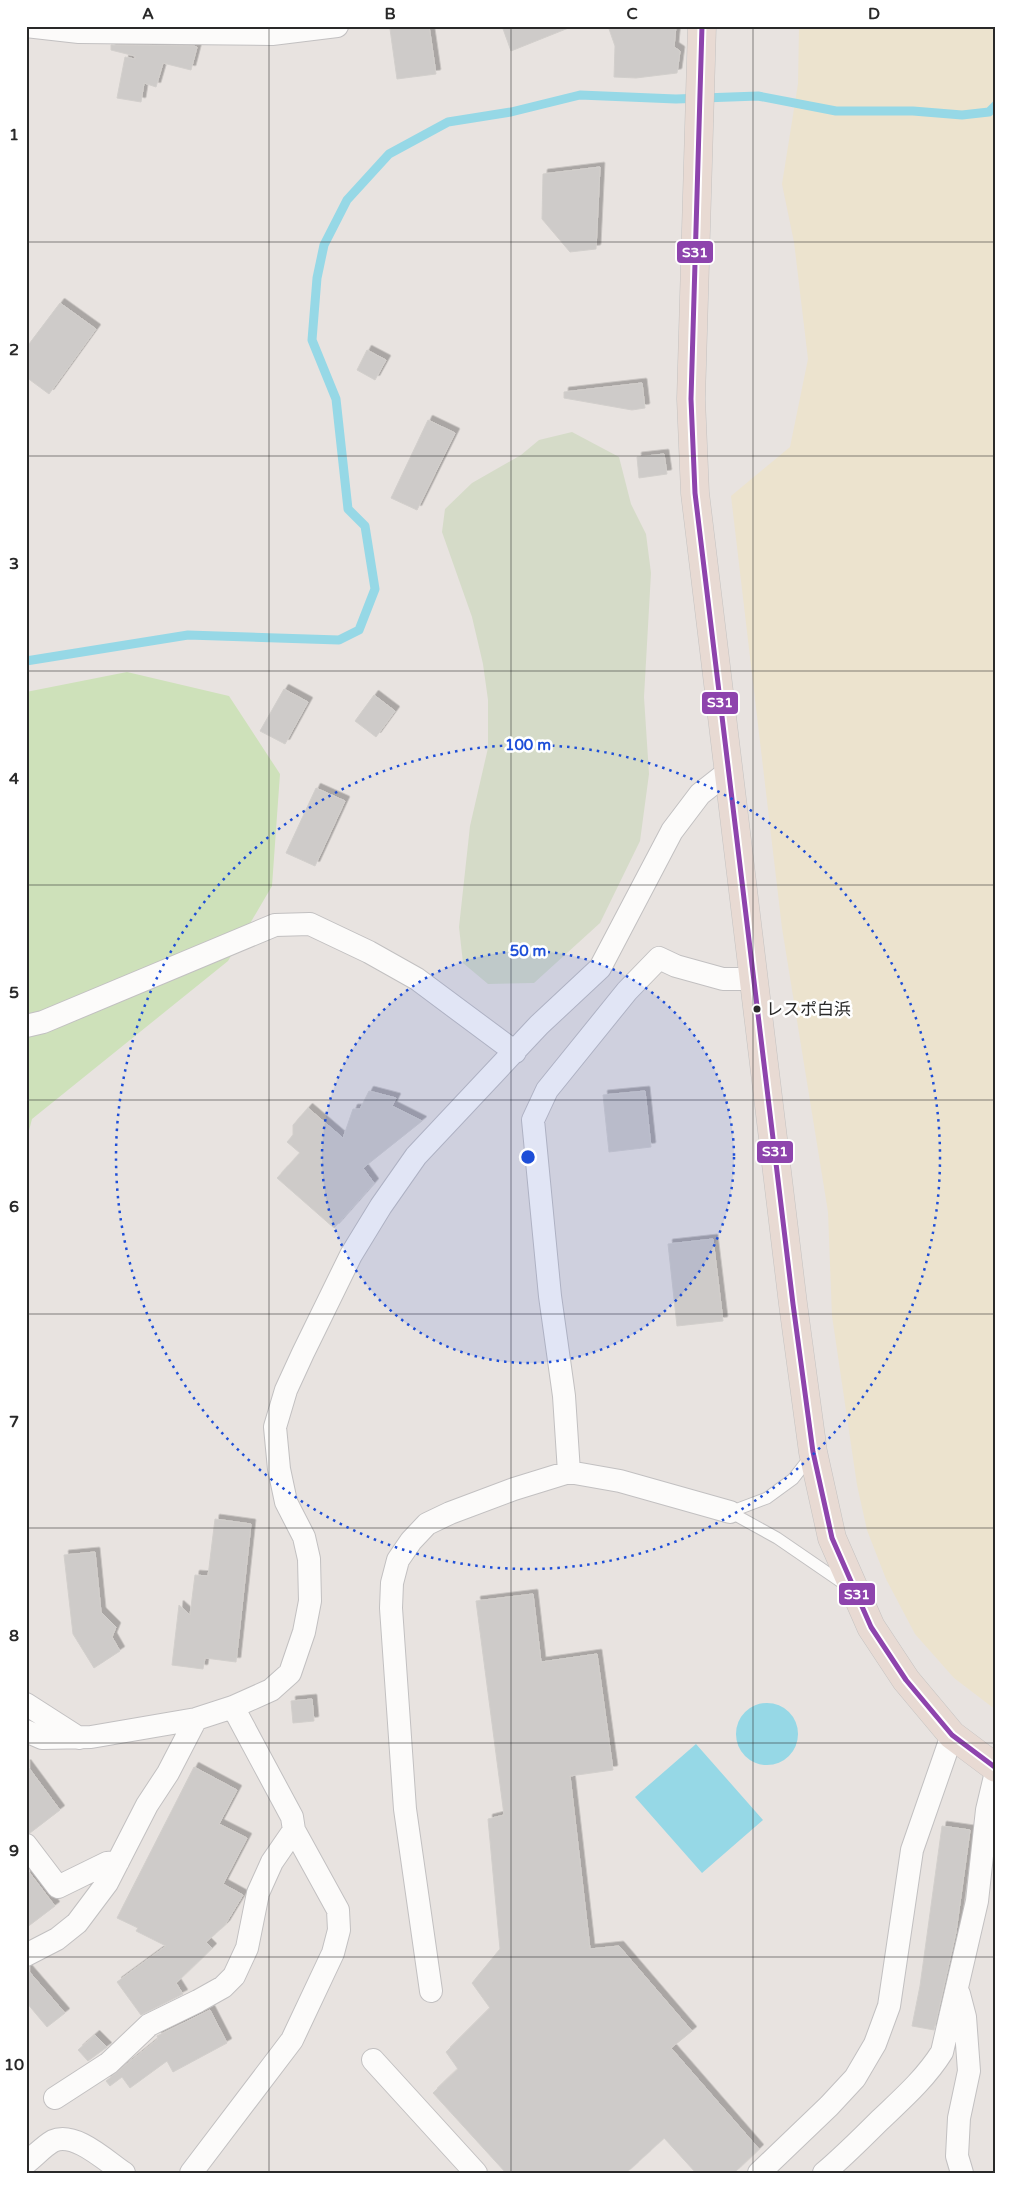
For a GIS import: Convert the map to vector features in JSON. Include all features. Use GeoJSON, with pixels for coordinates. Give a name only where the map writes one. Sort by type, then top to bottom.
{"type":"FeatureCollection","features":[{"type":"Feature","properties":{"kind":"highway"},"geometry":{"type":"LineString","coordinates":[[702,26],[691,399],[695,493],[793,1304],[813,1452],[832,1538],[853,1590],[871,1627],[906,1680],[952,1734],[996,1768]]}},
{"type":"Feature","properties":{"kind":"street"},"geometry":{"type":"LineString","coordinates":[[26,26],[79,32],[272,34],[337,26]]}},
{"type":"Feature","properties":{"kind":"street"},"geometry":{"type":"LineString","coordinates":[[26,1731],[42,1738],[79,1738],[140,1730],[196,1718],[233,1707],[272,1690],[290,1673],[304,1632],[310,1601],[309,1559],[304,1537],[286,1502],[279,1469],[275,1427],[286,1390],[351,1255],[381,1206],[416,1156],[539,1025],[600,968],[672,831],[700,794],[728,772]]}},
{"type":"Feature","properties":{"kind":"street"},"geometry":{"type":"LineString","coordinates":[[26,1026],[43,1022],[275,925],[310,924],[369,952],[417,979],[515,1052]]}},
{"type":"Feature","properties":{"kind":"street"},"geometry":{"type":"LineString","coordinates":[[569,1472],[564,1396],[550,1296],[534,1120],[547,1090],[627,991],[659,958],[676,966],[723,979],[754,979]]}},
{"type":"Feature","properties":{"kind":"street"},"geometry":{"type":"LineString","coordinates":[[431,1991],[405,1809],[391,1608],[392,1584],[398,1560],[427,1524],[514,1489],[569,1472],[620,1481],[730,1512]]}},
{"type":"Feature","properties":{"kind":"street"},"geometry":{"type":"LineString","coordinates":[[26,1704],[79,1738]]}},
{"type":"Feature","properties":{"kind":"street"},"geometry":{"type":"LineString","coordinates":[[191,2173],[292,2040],[333,1953],[339,1930],[338,1910],[294,1830],[292,1817],[233,1707]]}},
{"type":"Feature","properties":{"kind":"street"},"geometry":{"type":"LineString","coordinates":[[26,1955],[57,1939],[76,1923],[107,1883],[147,1805],[168,1773],[196,1718]]}},
{"type":"Feature","properties":{"kind":"street"},"geometry":{"type":"LineString","coordinates":[[759,2173],[829,2106],[855,2078],[875,2044],[889,2006],[912,1850],[952,1734]]}},
{"type":"Feature","properties":{"kind":"street"},"geometry":{"type":"LineString","coordinates":[[824,2173],[914,2088],[942,2052],[977,1901],[988,1810],[996,1772]]}},
{"type":"Feature","properties":{"kind":"street"},"geometry":{"type":"LineString","coordinates":[[55,2098],[108,2063],[149,2025],[223,1987],[234,1976],[248,1948],[258,1893],[272,1862],[294,1830]]}},
{"type":"Feature","properties":{"kind":"street"},"geometry":{"type":"LineString","coordinates":[[26,1845],[58,1887],[106,1863],[118,1862]]}},
{"type":"Feature","properties":{"kind":"street"},"geometry":{"type":"LineString","coordinates":[[958,1987],[965,2017],[968,2071],[959,2118],[957,2156],[962,2173]]}},
{"type":"Feature","properties":{"kind":"street"},"geometry":{"type":"LineString","coordinates":[[373,2060],[476,2173]]}},
{"type":"Feature","properties":{"kind":"street"},"geometry":{"type":"LineString","coordinates":[[26,2163],[52,2142],[70,2138],[124,2173]]}},
{"type":"Feature","properties":{"kind":"lane"},"geometry":{"type":"LineString","coordinates":[[730,1512],[768,1498],[793,1479],[813,1452]]}},
{"type":"Feature","properties":{"kind":"lane"},"geometry":{"type":"LineString","coordinates":[[730,1512],[777,1538],[853,1590]]}},
{"type":"Feature","properties":{"kind":"green space"},"geometry":{"type":"Polygon","coordinates":[[[572,432],[619,457],[631,504],[646,534],[651,573],[644,697],[649,774],[640,841],[600,923],[534,983],[488,984],[463,963],[459,927],[470,826],[488,748],[488,700],[483,664],[472,617],[442,532],[445,509],[472,483],[521,455],[539,440],[572,432]]]}},
{"type":"Feature","properties":{"kind":"green space"},"geometry":{"type":"Polygon","coordinates":[[[127,672],[229,696],[280,774],[272,886],[228,961],[32,1119],[26,1142],[26,692],[127,672]]]}},
{"type":"Feature","properties":{"kind":"sand"},"geometry":{"type":"Polygon","coordinates":[[[799,26],[996,26],[996,1710],[954,1678],[915,1634],[886,1579],[867,1530],[857,1485],[832,1316],[828,1212],[782,928],[731,496],[790,447],[808,359],[794,242],[782,184],[798,84],[799,26]]]}},
{"type":"Feature","properties":{"kind":"water"},"geometry":{"type":"Polygon","coordinates":[[[761,1703],[773,1703],[789,1712],[796,1722],[798,1734],[796,1746],[789,1756],[773,1765],[761,1765],[750,1760],[741,1751],[736,1740],[736,1728],[741,1717],[750,1708],[761,1703]]]}},
{"type":"Feature","properties":{"kind":"water"},"geometry":{"type":"Polygon","coordinates":[[[696,1744],[763,1820],[702,1873],[635,1797],[696,1744]]]}},
{"type":"Feature","properties":{"kind":"building"},"geometry":{"type":"Polygon","coordinates":[[[407,26],[429,26],[436,74],[397,79],[390,29],[407,26]]]}},
{"type":"Feature","properties":{"kind":"building"},"geometry":{"type":"Polygon","coordinates":[[[502,26],[571,26],[571,27],[511,51],[502,26]]]}},
{"type":"Feature","properties":{"kind":"building"},"geometry":{"type":"Polygon","coordinates":[[[608,26],[676,26],[674,47],[680,51],[677,73],[636,78],[614,77],[615,46],[608,26]]]}},
{"type":"Feature","properties":{"kind":"building"},"geometry":{"type":"Polygon","coordinates":[[[111,45],[197,47],[191,70],[163,63],[156,87],[144,83],[141,102],[117,98],[125,57],[135,59],[135,56],[111,50],[111,45]]]}},
{"type":"Feature","properties":{"kind":"building"},"geometry":{"type":"Polygon","coordinates":[[[600,167],[596,249],[570,252],[542,219],[543,174],[600,167]]]}},
{"type":"Feature","properties":{"kind":"building"},"geometry":{"type":"Polygon","coordinates":[[[60,303],[96,329],[49,394],[26,377],[26,348],[60,303]]]}},
{"type":"Feature","properties":{"kind":"building"},"geometry":{"type":"Polygon","coordinates":[[[367,350],[386,360],[375,380],[357,370],[367,350]]]}},
{"type":"Feature","properties":{"kind":"building"},"geometry":{"type":"Polygon","coordinates":[[[642,383],[645,408],[632,410],[564,398],[564,392],[642,383]]]}},
{"type":"Feature","properties":{"kind":"building"},"geometry":{"type":"Polygon","coordinates":[[[428,420],[455,433],[417,510],[391,498],[428,420]]]}},
{"type":"Feature","properties":{"kind":"building"},"geometry":{"type":"Polygon","coordinates":[[[664,454],[667,474],[639,478],[637,457],[664,454]]]}},
{"type":"Feature","properties":{"kind":"building"},"geometry":{"type":"Polygon","coordinates":[[[284,689],[308,702],[285,744],[260,731],[284,689]]]}},
{"type":"Feature","properties":{"kind":"building"},"geometry":{"type":"Polygon","coordinates":[[[374,695],[395,711],[376,737],[355,721],[374,695]]]}},
{"type":"Feature","properties":{"kind":"building"},"geometry":{"type":"Polygon","coordinates":[[[316,788],[345,801],[315,866],[286,853],[316,788]]]}},
{"type":"Feature","properties":{"kind":"building"},"geometry":{"type":"Polygon","coordinates":[[[369,1091],[396,1098],[392,1106],[422,1121],[363,1168],[374,1183],[334,1228],[277,1178],[300,1153],[287,1142],[293,1135],[293,1125],[308,1108],[343,1138],[353,1109],[360,1109],[369,1091]]]}},
{"type":"Feature","properties":{"kind":"building"},"geometry":{"type":"Polygon","coordinates":[[[645,1091],[651,1147],[609,1152],[603,1095],[645,1091]]]}},
{"type":"Feature","properties":{"kind":"building"},"geometry":{"type":"Polygon","coordinates":[[[713,1239],[723,1321],[677,1326],[668,1244],[713,1239]]]}},
{"type":"Feature","properties":{"kind":"building"},"geometry":{"type":"Polygon","coordinates":[[[215,1519],[251,1524],[236,1662],[205,1658],[203,1669],[172,1665],[179,1605],[190,1615],[195,1575],[208,1576],[215,1519]]]}},
{"type":"Feature","properties":{"kind":"building"},"geometry":{"type":"Polygon","coordinates":[[[95,1552],[101,1612],[116,1627],[112,1637],[120,1651],[94,1668],[73,1634],[64,1555],[95,1552]]]}},
{"type":"Feature","properties":{"kind":"building"},"geometry":{"type":"Polygon","coordinates":[[[533,1594],[541,1662],[597,1654],[613,1770],[570,1776],[590,1949],[619,1946],[692,2031],[671,2048],[759,2149],[734,2173],[696,2173],[664,2138],[626,2173],[506,2173],[433,2093],[458,2069],[446,2052],[490,2008],[472,1983],[500,1949],[488,1819],[504,1815],[476,1601],[533,1594]]]}},
{"type":"Feature","properties":{"kind":"building"},"geometry":{"type":"Polygon","coordinates":[[[312,1699],[314,1721],[293,1723],[291,1701],[312,1699]]]}},
{"type":"Feature","properties":{"kind":"building"},"geometry":{"type":"Polygon","coordinates":[[[26,1764],[60,1810],[30,1833],[26,1832],[26,1764]]]}},
{"type":"Feature","properties":{"kind":"building"},"geometry":{"type":"Polygon","coordinates":[[[194,1767],[237,1790],[219,1824],[247,1838],[223,1884],[243,1895],[225,1925],[206,1942],[212,1948],[176,1983],[183,1994],[141,2015],[117,1982],[166,1946],[136,1931],[138,1928],[117,1918],[194,1767]]]}},
{"type":"Feature","properties":{"kind":"building"},"geometry":{"type":"Polygon","coordinates":[[[942,1826],[970,1830],[956,1932],[934,2030],[912,2026],[920,1986],[942,1826]]]}},
{"type":"Feature","properties":{"kind":"building"},"geometry":{"type":"Polygon","coordinates":[[[26,1868],[55,1906],[26,1928],[26,1868]]]}},
{"type":"Feature","properties":{"kind":"building"},"geometry":{"type":"Polygon","coordinates":[[[26,1968],[65,2013],[47,2027],[26,2002],[26,1968]]]}},
{"type":"Feature","properties":{"kind":"building"},"geometry":{"type":"Polygon","coordinates":[[[210,2010],[227,2043],[173,2072],[167,2061],[130,2088],[122,2077],[110,2086],[106,2081],[158,2039],[157,2036],[210,2010]]]}},
{"type":"Feature","properties":{"kind":"building"},"geometry":{"type":"Polygon","coordinates":[[[95,2035],[107,2047],[88,2061],[78,2050],[95,2035]]]}},
{"type":"Feature","properties":{"kind":"waterway"},"geometry":{"type":"LineString","coordinates":[[26,661],[188,635],[339,640],[359,630],[375,589],[365,526],[348,509],[336,399],[312,340],[317,278],[324,245],[347,200],[389,154],[448,122],[511,112],[580,95],[676,99],[758,96],[836,111],[913,111],[962,115],[989,112],[996,105]]}},
{"type":"Feature","properties":{"kind":"transit line","name":"S31"},"geometry":{"type":"LineString","coordinates":[[702,26],[691,399],[695,493],[793,1304],[813,1452],[832,1538],[871,1627],[906,1680],[952,1735],[996,1768]]}},
{"type":"Feature","properties":{"kind":"place","name":"レスポ白浜"},"geometry":{"type":"Point","coordinates":[757,1009]}}]}
